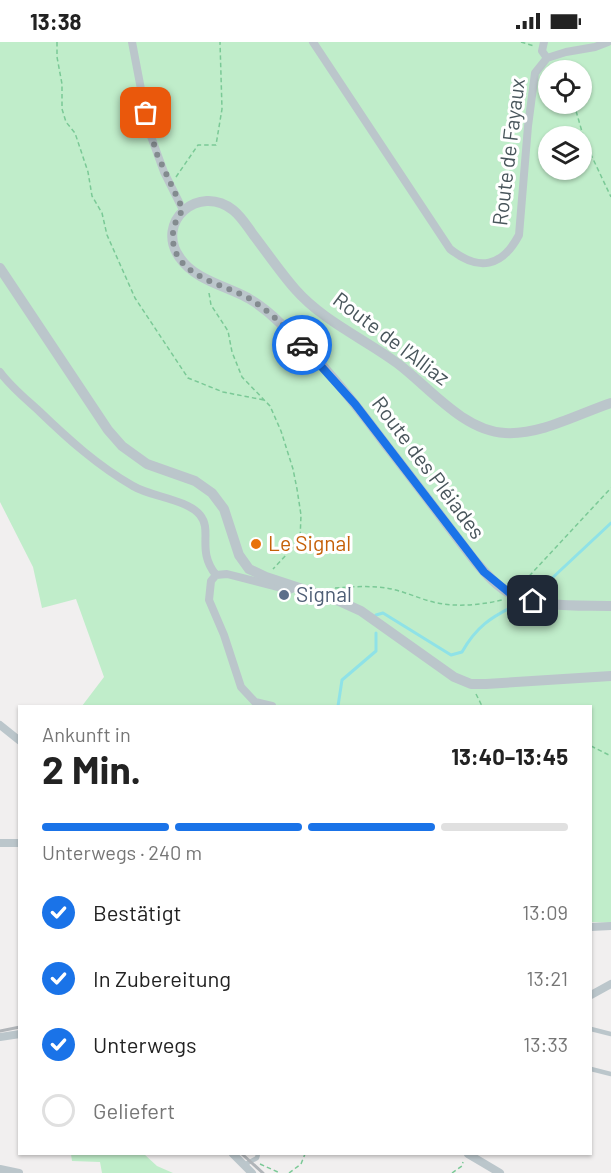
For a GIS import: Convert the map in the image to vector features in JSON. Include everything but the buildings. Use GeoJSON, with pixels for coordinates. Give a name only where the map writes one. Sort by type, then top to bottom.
{"type":"FeatureCollection","features":[{"type":"Feature","properties":{"kind":"street"},"geometry":{"type":"LineString","coordinates":[[132,42],[149,131],[183,210]]}},
{"type":"Feature","properties":{"kind":"street","name":"Route de Fayaux"},"geometry":{"type":"LineString","coordinates":[[314,42],[450,249],[463,259],[477,264],[486,264],[500,258],[511,250],[519,235],[532,85],[545,51],[566,52],[595,47],[608,42]]}},
{"type":"Feature","properties":{"kind":"street","name":"Route de l'Alliaz"},"geometry":{"type":"LineString","coordinates":[[183,210],[194,203],[207,201],[223,204],[231,209],[245,223],[294,288],[306,300],[352,335],[397,363],[446,404],[482,427],[505,433],[529,431],[611,402]]}},
{"type":"Feature","properties":{"kind":"street","name":"Route des Pléiades"},"geometry":{"type":"LineString","coordinates":[[183,210],[175,223],[173,243],[176,252],[188,267],[209,281],[249,299],[281,324],[298,341],[355,404],[484,572],[512,595],[542,602],[611,606]]}},
{"type":"Feature","properties":{"kind":"street"},"geometry":{"type":"LineString","coordinates":[[0,268],[108,430],[122,446],[147,464],[195,481],[212,492],[224,509],[234,544],[243,563],[249,569],[361,611],[442,670],[471,684],[611,676]]}},
{"type":"Feature","properties":{"kind":"street"},"geometry":{"type":"LineString","coordinates":[[0,372],[55,426],[105,469],[135,488],[188,506],[200,514],[206,526],[205,555],[216,575]]}},
{"type":"Feature","properties":{"kind":"street"},"geometry":{"type":"LineString","coordinates":[[268,705],[255,702],[241,687],[227,643],[209,600],[211,581],[216,575],[226,574],[289,590],[296,587]]}},
{"type":"Feature","properties":{"kind":"street"},"geometry":{"type":"LineString","coordinates":[[0,725],[18,739]]}},
{"type":"Feature","properties":{"kind":"street"},"geometry":{"type":"LineString","coordinates":[[0,843],[18,843]]}},
{"type":"Feature","properties":{"kind":"street"},"geometry":{"type":"LineString","coordinates":[[592,927],[611,926]]}},
{"type":"Feature","properties":{"kind":"street"},"geometry":{"type":"LineString","coordinates":[[592,994],[611,984]]}},
{"type":"Feature","properties":{"kind":"street"},"geometry":{"type":"LineString","coordinates":[[0,1037],[18,1034]]}},
{"type":"Feature","properties":{"kind":"street"},"geometry":{"type":"LineString","coordinates":[[234,1155],[252,1173]]}},
{"type":"Feature","properties":{"kind":"street"},"geometry":{"type":"LineString","coordinates":[[466,1157],[500,1173]]}},
{"type":"Feature","properties":{"kind":"street"},"geometry":{"type":"LineString","coordinates":[[0,1169],[19,1173]]}},
{"type":"Feature","properties":{"kind":"lane"},"geometry":{"type":"LineString","coordinates":[[592,1029],[611,1034]]}},
{"type":"Feature","properties":{"kind":"lane"},"geometry":{"type":"LineString","coordinates":[[592,1069],[611,1074]]}},
{"type":"Feature","properties":{"kind":"lane"},"geometry":{"type":"LineString","coordinates":[[244,1166],[257,1155]]}},
{"type":"Feature","properties":{"kind":"path"},"geometry":{"type":"LineString","coordinates":[[57,42],[62,84],[62,109],[66,122],[75,133],[88,172],[92,196],[102,213],[107,235],[135,298],[188,378],[223,392],[264,400]]}},
{"type":"Feature","properties":{"kind":"path"},"geometry":{"type":"LineString","coordinates":[[169,181],[177,176],[198,145],[216,145],[222,109],[220,42]]}},
{"type":"Feature","properties":{"kind":"path","name":"Route de Fayaux"},"geometry":{"type":"LineString","coordinates":[[521,42],[545,51]]}},
{"type":"Feature","properties":{"kind":"path"},"geometry":{"type":"LineString","coordinates":[[577,114],[585,142],[611,197]]}},
{"type":"Feature","properties":{"kind":"path"},"geometry":{"type":"LineString","coordinates":[[209,281],[208,294],[211,305],[228,331],[232,352],[242,377],[270,406],[293,468],[301,515],[300,540],[266,577]]}},
{"type":"Feature","properties":{"kind":"path"},"geometry":{"type":"LineString","coordinates":[[329,588],[378,587],[397,590],[444,604],[476,606],[501,600],[512,595],[611,488]]}},
{"type":"Feature","properties":{"kind":"path"},"geometry":{"type":"LineString","coordinates":[[471,684],[482,705]]}},
{"type":"Feature","properties":{"kind":"path"},"geometry":{"type":"LineString","coordinates":[[592,746],[611,756]]}},
{"type":"Feature","properties":{"kind":"path"},"geometry":{"type":"LineString","coordinates":[[289,1173],[301,1164],[306,1155]]}},
{"type":"Feature","properties":{"kind":"path"},"geometry":{"type":"LineString","coordinates":[[452,1173],[462,1166],[466,1157]]}},
{"type":"Feature","properties":{"kind":"path"},"geometry":{"type":"LineString","coordinates":[[254,1160],[280,1173]]}},
{"type":"Feature","properties":{"kind":"green space"},"geometry":{"type":"Polygon","coordinates":[[[0,42],[611,42],[611,923],[592,922],[592,705],[83,705],[104,677],[76,599],[42,608],[33,567],[0,502],[0,42]]]}},
{"type":"Feature","properties":{"kind":"green space"},"geometry":{"type":"Polygon","coordinates":[[[71,1155],[145,1155],[157,1166],[173,1173],[102,1173],[100,1162],[72,1161],[71,1155]]]}},
{"type":"Feature","properties":{"kind":"waterway"},"geometry":{"type":"LineString","coordinates":[[533,596],[611,523]]}},
{"type":"Feature","properties":{"kind":"waterway"},"geometry":{"type":"LineString","coordinates":[[376,615],[383,613],[451,655],[462,652],[485,624],[516,605]]}},
{"type":"Feature","properties":{"kind":"waterway"},"geometry":{"type":"LineString","coordinates":[[338,705],[342,680],[376,651],[376,633]]}},
{"type":"Feature","properties":{"kind":"railway"},"geometry":{"type":"LineString","coordinates":[[0,1031],[18,1027]]}},
{"type":"Feature","properties":{"kind":"railway"},"geometry":{"type":"LineString","coordinates":[[243,1155],[263,1173]]}},
{"type":"Feature","properties":{"kind":"way so far"},"geometry":{"type":"LineString","coordinates":[[146,113],[156,152],[183,210],[173,231],[173,243],[181,260],[209,281],[249,299],[281,324],[302,345]]}},
{"type":"Feature","properties":{"kind":"place","name":"Le Signal"},"geometry":{"type":"Point","coordinates":[256,544]}},
{"type":"Feature","properties":{"kind":"place","name":"Signal"},"geometry":{"type":"Point","coordinates":[284,595]}},
{"type":"Feature","properties":{"kind":"route"},"geometry":{"type":"LineString","coordinates":[[302,345],[355,404],[484,572],[512,595],[533,601]]}}]}
